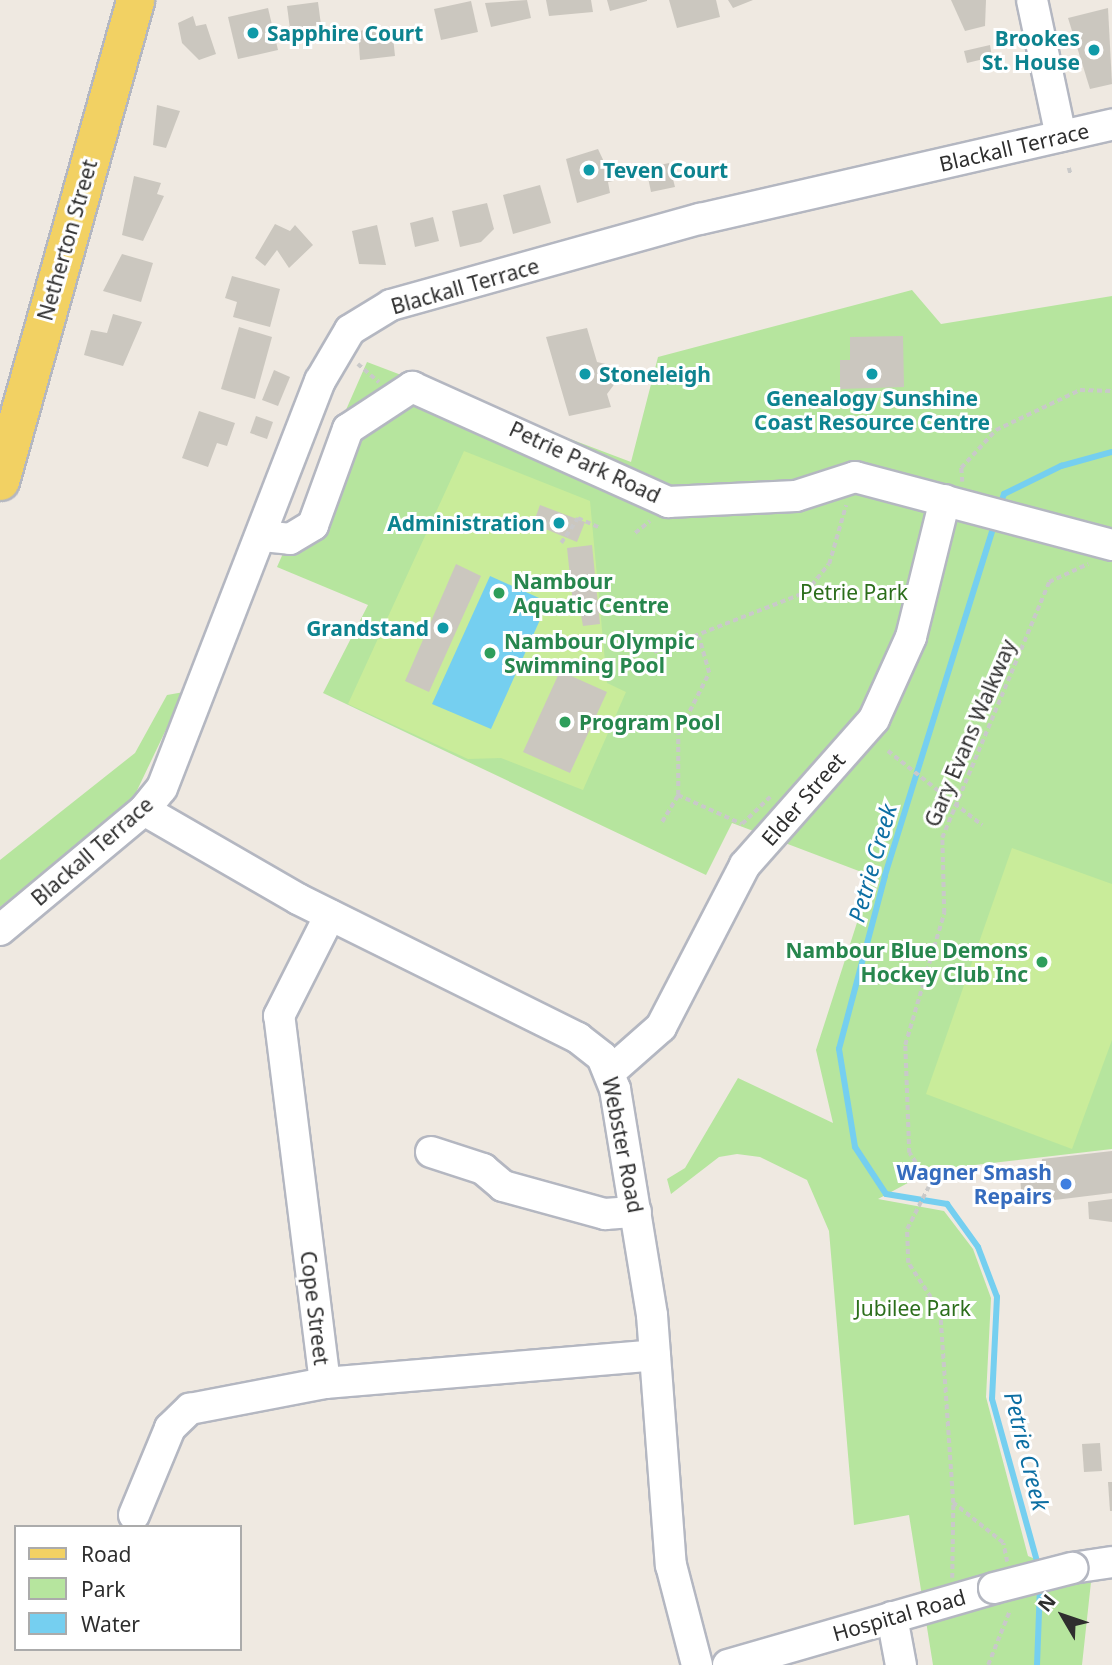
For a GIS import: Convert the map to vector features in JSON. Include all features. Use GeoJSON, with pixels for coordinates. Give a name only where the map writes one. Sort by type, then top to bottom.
{"type":"FeatureCollection","features":[{"type":"Feature","properties":{"kind":"main road","name":"Netherton Street"},"geometry":{"type":"LineString","coordinates":[[0,481],[135,0]]}},
{"type":"Feature","properties":{"kind":"street"},"geometry":{"type":"LineString","coordinates":[[1032,0],[1061,136]]}},
{"type":"Feature","properties":{"kind":"street","name":"Blackall Terrace"},"geometry":{"type":"LineString","coordinates":[[0,930],[144,810],[162,788],[320,381],[350,330],[391,305],[700,219],[1112,125]]}},
{"type":"Feature","properties":{"kind":"street","name":"Petrie Park Road"},"geometry":{"type":"LineString","coordinates":[[393,394],[412,387],[668,502],[796,496],[855,477],[1099,541]]}},
{"type":"Feature","properties":{"kind":"street"},"geometry":{"type":"LineString","coordinates":[[262,536],[290,539],[313,525],[348,429],[393,394]]}},
{"type":"Feature","properties":{"kind":"street","name":"Elder Street"},"geometry":{"type":"LineString","coordinates":[[610,1072],[661,1027],[746,865],[874,719],[911,637],[954,503]]}},
{"type":"Feature","properties":{"kind":"street","name":"Webster Road"},"geometry":{"type":"LineString","coordinates":[[144,810],[330,915],[578,1038],[610,1072],[636,1212],[655,1355],[671,1565],[697,1665]]}},
{"type":"Feature","properties":{"kind":"street","name":"Cope Street"},"geometry":{"type":"LineString","coordinates":[[330,915],[279,1016],[325,1384],[655,1355]]}},
{"type":"Feature","properties":{"kind":"street"},"geometry":{"type":"LineString","coordinates":[[431,1152],[483,1169],[503,1186],[605,1214],[636,1212]]}},
{"type":"Feature","properties":{"kind":"street"},"geometry":{"type":"LineString","coordinates":[[134,1515],[170,1428],[190,1409],[325,1384]]}},
{"type":"Feature","properties":{"kind":"street","name":"Hospital Road"},"geometry":{"type":"LineString","coordinates":[[728,1665],[1072,1568],[1112,1562]]}},
{"type":"Feature","properties":{"kind":"street"},"geometry":{"type":"LineString","coordinates":[[892,1617],[901,1665]]}},
{"type":"Feature","properties":{"kind":"path"},"geometry":{"type":"LineString","coordinates":[[1069,168],[1071,175]]}},
{"type":"Feature","properties":{"kind":"path"},"geometry":{"type":"LineString","coordinates":[[351,359],[393,394]]}},
{"type":"Feature","properties":{"kind":"path"},"geometry":{"type":"LineString","coordinates":[[954,503],[961,468],[996,430],[1080,390],[1112,391]]}},
{"type":"Feature","properties":{"kind":"path"},"geometry":{"type":"LineString","coordinates":[[654,652],[699,637],[806,592],[829,564],[850,496]]}},
{"type":"Feature","properties":{"kind":"path"},"geometry":{"type":"LineString","coordinates":[[561,543],[578,518],[600,528]]}},
{"type":"Feature","properties":{"kind":"path","name":"Gary Evans Walkway"},"geometry":{"type":"LineString","coordinates":[[952,1583],[953,1443],[940,1312],[908,1263],[907,1229],[930,1185],[909,1153],[905,1045],[944,913],[942,838],[954,806],[1049,582],[1087,564],[1099,541]]}},
{"type":"Feature","properties":{"kind":"path"},"geometry":{"type":"LineString","coordinates":[[662,822],[678,795],[678,734],[709,673],[699,637]]}},
{"type":"Feature","properties":{"kind":"path"},"geometry":{"type":"LineString","coordinates":[[888,751],[927,785],[982,825]]}},
{"type":"Feature","properties":{"kind":"path"},"geometry":{"type":"LineString","coordinates":[[678,795],[743,824],[779,789]]}},
{"type":"Feature","properties":{"kind":"path"},"geometry":{"type":"LineString","coordinates":[[953,1503],[1003,1543],[1007,1588],[988,1665]]}},
{"type":"Feature","properties":{"kind":"green space","name":"Petrie Park"},"geometry":{"type":"Polygon","coordinates":[[[912,290],[941,324],[1112,296],[1112,1149],[932,1170],[878,1199],[944,1211],[973,1249],[991,1298],[986,1397],[1028,1556],[1091,1582],[1082,1665],[933,1665],[909,1515],[854,1525],[829,1231],[807,1180],[760,1157],[737,1154],[719,1157],[671,1194],[667,1179],[685,1168],[738,1078],[833,1123],[816,1050],[872,876],[732,823],[706,875],[323,693],[368,605],[277,567],[367,362],[631,462],[658,357],[912,290]]]}},
{"type":"Feature","properties":{"kind":"green space","name":"Nambour Aquatic Centre"},"geometry":{"type":"Polygon","coordinates":[[[464,451],[590,501],[607,683],[626,692],[583,790],[501,758],[468,759],[348,704],[464,451]]]}},
{"type":"Feature","properties":{"kind":"green space"},"geometry":{"type":"Polygon","coordinates":[[[184,692],[131,803],[0,907],[0,860],[135,753],[167,695],[184,692]]]}},
{"type":"Feature","properties":{"kind":"green space","name":"Nambour Blue Demons Hockey Club Inc"},"geometry":{"type":"Polygon","coordinates":[[[1012,848],[1112,884],[1112,1040],[1072,1149],[926,1094],[1012,848]]]}},
{"type":"Feature","properties":{"kind":"water","name":"Nambour Olympic Swimming Pool"},"geometry":{"type":"Polygon","coordinates":[[[490,576],[548,602],[491,729],[432,704],[490,576]]]}},
{"type":"Feature","properties":{"kind":"building"},"geometry":{"type":"Polygon","coordinates":[[[527,0],[531,18],[491,27],[485,3],[527,0]]]}},
{"type":"Feature","properties":{"kind":"building"},"geometry":{"type":"Polygon","coordinates":[[[546,0],[591,0],[593,12],[549,16],[546,0]]]}},
{"type":"Feature","properties":{"kind":"building"},"geometry":{"type":"Polygon","coordinates":[[[607,0],[647,0],[647,1],[610,11],[607,0]]]}},
{"type":"Feature","properties":{"kind":"building"},"geometry":{"type":"Polygon","coordinates":[[[669,0],[716,0],[720,17],[677,28],[669,0]]]}},
{"type":"Feature","properties":{"kind":"building"},"geometry":{"type":"Polygon","coordinates":[[[728,0],[753,0],[733,8],[728,0]]]}},
{"type":"Feature","properties":{"kind":"building"},"geometry":{"type":"Polygon","coordinates":[[[951,0],[986,0],[985,26],[965,31],[951,0]]]}},
{"type":"Feature","properties":{"kind":"building"},"geometry":{"type":"Polygon","coordinates":[[[471,1],[478,32],[441,40],[434,9],[471,1]]]}},
{"type":"Feature","properties":{"kind":"building"},"geometry":{"type":"Polygon","coordinates":[[[318,2],[321,25],[290,29],[287,6],[318,2]]]}},
{"type":"Feature","properties":{"kind":"building","name":"Sapphire Court"},"geometry":{"type":"Polygon","coordinates":[[[268,8],[278,50],[238,59],[228,17],[268,8]]]}},
{"type":"Feature","properties":{"kind":"building","name":"Brookes St. House"},"geometry":{"type":"Polygon","coordinates":[[[1108,8],[1112,84],[1090,89],[1068,18],[1108,8]]]}},
{"type":"Feature","properties":{"kind":"building"},"geometry":{"type":"Polygon","coordinates":[[[193,16],[196,26],[206,24],[216,54],[199,60],[182,43],[178,23],[193,16]]]}},
{"type":"Feature","properties":{"kind":"building"},"geometry":{"type":"Polygon","coordinates":[[[392,27],[395,56],[360,60],[358,31],[392,27]]]}},
{"type":"Feature","properties":{"kind":"building"},"geometry":{"type":"Polygon","coordinates":[[[990,45],[992,57],[967,63],[964,51],[990,45]]]}},
{"type":"Feature","properties":{"kind":"building"},"geometry":{"type":"Polygon","coordinates":[[[157,105],[180,111],[166,148],[153,145],[157,105]]]}},
{"type":"Feature","properties":{"kind":"building","name":"Teven Court"},"geometry":{"type":"Polygon","coordinates":[[[598,149],[613,181],[608,182],[610,193],[577,203],[566,159],[598,149]]]}},
{"type":"Feature","properties":{"kind":"building"},"geometry":{"type":"Polygon","coordinates":[[[669,163],[675,187],[651,192],[646,168],[669,163]]]}},
{"type":"Feature","properties":{"kind":"building"},"geometry":{"type":"Polygon","coordinates":[[[134,176],[161,183],[157,194],[164,196],[143,241],[122,235],[134,176]]]}},
{"type":"Feature","properties":{"kind":"building"},"geometry":{"type":"Polygon","coordinates":[[[540,185],[551,223],[513,234],[503,195],[540,185]]]}},
{"type":"Feature","properties":{"kind":"building"},"geometry":{"type":"Polygon","coordinates":[[[487,203],[494,229],[481,242],[460,247],[452,211],[487,203]]]}},
{"type":"Feature","properties":{"kind":"building"},"geometry":{"type":"Polygon","coordinates":[[[433,217],[439,241],[415,247],[410,223],[433,217]]]}},
{"type":"Feature","properties":{"kind":"building"},"geometry":{"type":"Polygon","coordinates":[[[275,224],[290,231],[295,225],[313,245],[289,268],[277,250],[265,266],[255,258],[275,224]]]}},
{"type":"Feature","properties":{"kind":"building"},"geometry":{"type":"Polygon","coordinates":[[[377,225],[386,265],[359,264],[352,231],[377,225]]]}},
{"type":"Feature","properties":{"kind":"building"},"geometry":{"type":"Polygon","coordinates":[[[122,254],[153,263],[141,302],[103,291],[122,254]]]}},
{"type":"Feature","properties":{"kind":"building"},"geometry":{"type":"Polygon","coordinates":[[[232,276],[280,289],[270,327],[233,317],[237,302],[225,298],[232,276]]]}},
{"type":"Feature","properties":{"kind":"building"},"geometry":{"type":"Polygon","coordinates":[[[113,314],[142,322],[123,366],[84,355],[91,330],[107,333],[113,314]]]}},
{"type":"Feature","properties":{"kind":"building"},"geometry":{"type":"Polygon","coordinates":[[[239,327],[272,337],[255,399],[221,389],[239,327]]]}},
{"type":"Feature","properties":{"kind":"building","name":"Stoneleigh"},"geometry":{"type":"Polygon","coordinates":[[[587,328],[597,362],[610,365],[616,382],[607,394],[611,407],[569,416],[546,337],[587,328]]]}},
{"type":"Feature","properties":{"kind":"building","name":"Genealogy Sunshine Coast Resource Centre"},"geometry":{"type":"Polygon","coordinates":[[[903,336],[904,387],[840,389],[840,360],[850,360],[850,337],[903,336]]]}},
{"type":"Feature","properties":{"kind":"building"},"geometry":{"type":"Polygon","coordinates":[[[274,370],[290,377],[278,406],[262,400],[274,370]]]}},
{"type":"Feature","properties":{"kind":"building"},"geometry":{"type":"Polygon","coordinates":[[[199,411],[235,423],[227,446],[217,443],[208,467],[182,458],[199,411]]]}},
{"type":"Feature","properties":{"kind":"building"},"geometry":{"type":"Polygon","coordinates":[[[256,416],[273,422],[267,439],[250,433],[256,416]]]}},
{"type":"Feature","properties":{"kind":"building","name":"Administration"},"geometry":{"type":"Polygon","coordinates":[[[540,505],[585,522],[577,542],[533,524],[540,505]]]}},
{"type":"Feature","properties":{"kind":"building"},"geometry":{"type":"Polygon","coordinates":[[[592,545],[600,624],[583,626],[581,615],[574,614],[567,548],[592,545]]]}},
{"type":"Feature","properties":{"kind":"building","name":"Grandstand"},"geometry":{"type":"Polygon","coordinates":[[[456,564],[481,576],[429,692],[405,681],[456,564]]]}},
{"type":"Feature","properties":{"kind":"building","name":"Program Pool"},"geometry":{"type":"Polygon","coordinates":[[[560,671],[607,692],[570,773],[523,752],[560,671]]]}},
{"type":"Feature","properties":{"kind":"building","name":"Wagner Smash Repairs"},"geometry":{"type":"Polygon","coordinates":[[[1112,1151],[1112,1193],[1022,1204],[1020,1175],[1041,1170],[1042,1159],[1112,1151]]]}},
{"type":"Feature","properties":{"kind":"building"},"geometry":{"type":"Polygon","coordinates":[[[1112,1199],[1112,1222],[1089,1219],[1088,1202],[1112,1199]]]}},
{"type":"Feature","properties":{"kind":"building"},"geometry":{"type":"Polygon","coordinates":[[[1100,1443],[1102,1471],[1084,1472],[1082,1444],[1100,1443]]]}},
{"type":"Feature","properties":{"kind":"building"},"geometry":{"type":"Polygon","coordinates":[[[1108,1482],[1112,1482],[1112,1511],[1110,1511],[1108,1482]]]}},
{"type":"Feature","properties":{"kind":"waterway","name":"Petrie Creek"},"geometry":{"type":"LineString","coordinates":[[1000,505],[1004,494],[1061,466],[1112,452]]}},
{"type":"Feature","properties":{"kind":"waterway","name":"Petrie Creek"},"geometry":{"type":"LineString","coordinates":[[995,522],[885,876],[839,1049],[855,1147],[886,1194],[947,1204],[978,1247],[997,1297],[992,1399],[1039,1569]]}},
{"type":"Feature","properties":{"kind":"waterway","name":"Petrie Creek"},"geometry":{"type":"LineString","coordinates":[[1037,1665],[1040,1586]]}},
{"type":"Feature","properties":{"kind":"place","name":"Sapphire Court"},"geometry":{"type":"Point","coordinates":[253,33]}},
{"type":"Feature","properties":{"kind":"place","name":"Brookes St. House"},"geometry":{"type":"Point","coordinates":[1094,50]}},
{"type":"Feature","properties":{"kind":"place","name":"Teven Court"},"geometry":{"type":"Point","coordinates":[589,170]}},
{"type":"Feature","properties":{"kind":"place","name":"Stoneleigh"},"geometry":{"type":"Point","coordinates":[585,374]}},
{"type":"Feature","properties":{"kind":"place","name":"Genealogy Sunshine Coast Resource Centre"},"geometry":{"type":"Point","coordinates":[872,374]}},
{"type":"Feature","properties":{"kind":"place","name":"Administration"},"geometry":{"type":"Point","coordinates":[559,523]}},
{"type":"Feature","properties":{"kind":"place","name":"Nambour Aquatic Centre"},"geometry":{"type":"Point","coordinates":[499,593]}},
{"type":"Feature","properties":{"kind":"place","name":"Grandstand"},"geometry":{"type":"Point","coordinates":[443,628]}},
{"type":"Feature","properties":{"kind":"place","name":"Nambour Olympic Swimming Pool"},"geometry":{"type":"Point","coordinates":[490,653]}},
{"type":"Feature","properties":{"kind":"place","name":"Program Pool"},"geometry":{"type":"Point","coordinates":[565,722]}},
{"type":"Feature","properties":{"kind":"place","name":"Nambour Blue Demons Hockey Club Inc"},"geometry":{"type":"Point","coordinates":[1042,962]}},
{"type":"Feature","properties":{"kind":"place","name":"Wagner Smash Repairs"},"geometry":{"type":"Point","coordinates":[1066,1184]}},
{"type":"Feature","properties":{"kind":"park label","name":"Jubilee Park"},"geometry":{"type":"Point","coordinates":[913,1308]}}]}
